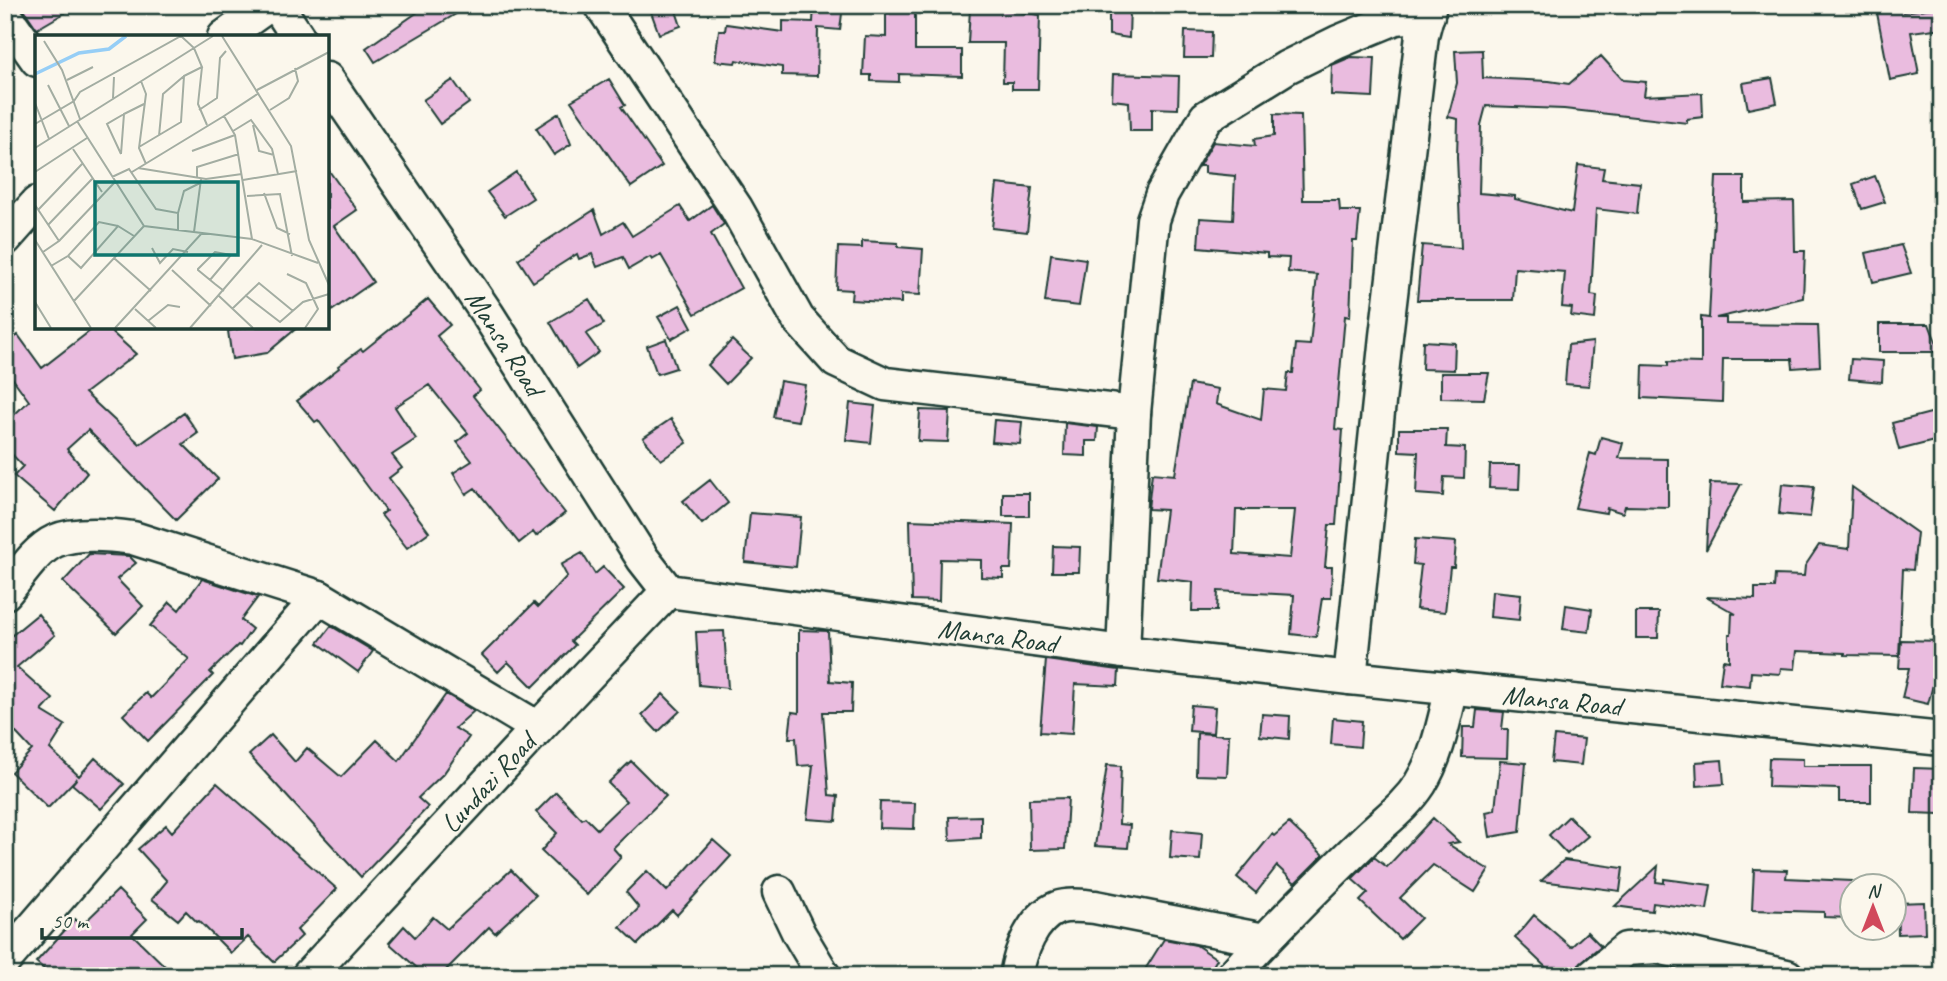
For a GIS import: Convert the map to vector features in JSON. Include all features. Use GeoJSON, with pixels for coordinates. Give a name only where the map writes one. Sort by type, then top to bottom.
{"type":"FeatureCollection","features":[{"type":"Feature","properties":{"kind":"street"},"geometry":{"type":"LineString","coordinates":[[227,35],[269,5]]}},
{"type":"Feature","properties":{"kind":"street"},"geometry":{"type":"LineString","coordinates":[[276,5],[297,35]]}},
{"type":"Feature","properties":{"kind":"street"},"geometry":{"type":"LineString","coordinates":[[601,5],[736,208],[799,319],[836,361],[885,384],[1135,414]]}},
{"type":"Feature","properties":{"kind":"street"},"geometry":{"type":"LineString","coordinates":[[1123,652],[1135,414],[1153,220],[1162,194],[1206,117],[1287,67],[1338,42],[1396,18],[1429,10],[1422,36],[1389,308],[1350,678]]}},
{"type":"Feature","properties":{"kind":"street"},"geometry":{"type":"LineString","coordinates":[[5,15],[35,57]]}},
{"type":"Feature","properties":{"kind":"street","name":"Mansa Road"},"geometry":{"type":"LineString","coordinates":[[329,82],[488,315],[643,559],[668,592],[1123,652],[1942,739]]}},
{"type":"Feature","properties":{"kind":"street"},"geometry":{"type":"LineString","coordinates":[[5,239],[35,205]]}},
{"type":"Feature","properties":{"kind":"street"},"geometry":{"type":"LineString","coordinates":[[5,593],[39,554],[55,541],[109,535],[133,538],[319,597],[538,728]]}},
{"type":"Feature","properties":{"kind":"street","name":"Lundazi Road"},"geometry":{"type":"LineString","coordinates":[[308,976],[668,592]]}},
{"type":"Feature","properties":{"kind":"street"},"geometry":{"type":"LineString","coordinates":[[5,960],[119,832],[319,597]]}},
{"type":"Feature","properties":{"kind":"street"},"geometry":{"type":"LineString","coordinates":[[1233,976],[1264,940],[1408,801],[1421,782],[1435,751],[1452,688]]}},
{"type":"Feature","properties":{"kind":"street"},"geometry":{"type":"LineString","coordinates":[[779,892],[799,934],[824,976]]}},
{"type":"Feature","properties":{"kind":"street"},"geometry":{"type":"LineString","coordinates":[[1016,976],[1029,935],[1041,918],[1058,908],[1095,907],[1264,940]]}},
{"type":"Feature","properties":{"kind":"street"},"geometry":{"type":"LineString","coordinates":[[1593,976],[1626,949],[1657,947],[1787,976]]}},
{"type":"Feature","properties":{"kind":"building"},"geometry":{"type":"Polygon","coordinates":[[[78,5],[37,29],[22,7],[78,5]]]}},
{"type":"Feature","properties":{"kind":"building"},"geometry":{"type":"Polygon","coordinates":[[[428,5],[471,5],[375,62],[366,48],[428,5]]]}},
{"type":"Feature","properties":{"kind":"building"},"geometry":{"type":"Polygon","coordinates":[[[661,5],[674,5],[681,26],[659,34],[650,9],[661,5]]]}},
{"type":"Feature","properties":{"kind":"building"},"geometry":{"type":"Polygon","coordinates":[[[814,5],[843,5],[840,30],[818,28],[817,76],[782,75],[782,67],[736,60],[735,63],[715,61],[719,30],[725,31],[726,24],[783,32],[783,21],[813,22],[814,5]]]}},
{"type":"Feature","properties":{"kind":"building"},"geometry":{"type":"Polygon","coordinates":[[[886,5],[915,5],[915,50],[962,50],[962,76],[899,74],[899,82],[871,81],[871,75],[863,75],[865,36],[886,37],[886,5]]]}},
{"type":"Feature","properties":{"kind":"building"},"geometry":{"type":"Polygon","coordinates":[[[1109,5],[1130,5],[1129,38],[1109,35],[1109,5]]]}},
{"type":"Feature","properties":{"kind":"building"},"geometry":{"type":"Polygon","coordinates":[[[1942,7],[1942,28],[1911,32],[1919,74],[1890,80],[1877,13],[1902,8],[1903,12],[1942,7]]]}},
{"type":"Feature","properties":{"kind":"building"},"geometry":{"type":"Polygon","coordinates":[[[970,9],[1040,15],[1038,89],[1012,89],[1012,82],[1003,82],[1004,43],[968,43],[970,9]]]}},
{"type":"Feature","properties":{"kind":"building"},"geometry":{"type":"Polygon","coordinates":[[[1185,31],[1212,32],[1211,58],[1184,58],[1185,31]]]}},
{"type":"Feature","properties":{"kind":"building"},"geometry":{"type":"Polygon","coordinates":[[[1482,50],[1483,78],[1569,84],[1601,56],[1623,80],[1646,82],[1644,96],[1702,93],[1703,117],[1687,119],[1687,123],[1564,109],[1486,106],[1481,125],[1479,193],[1515,196],[1515,199],[1572,213],[1578,165],[1604,168],[1602,179],[1640,183],[1637,214],[1596,209],[1591,295],[1597,296],[1595,319],[1571,316],[1572,308],[1562,307],[1565,272],[1515,268],[1513,300],[1417,300],[1422,245],[1461,248],[1458,119],[1448,117],[1457,83],[1455,51],[1482,50]]]}},
{"type":"Feature","properties":{"kind":"building"},"geometry":{"type":"Polygon","coordinates":[[[1351,57],[1375,58],[1373,97],[1331,95],[1332,65],[1351,57]]]}},
{"type":"Feature","properties":{"kind":"building"},"geometry":{"type":"Polygon","coordinates":[[[1113,74],[1179,76],[1178,109],[1152,108],[1152,131],[1130,131],[1129,102],[1112,100],[1113,74]]]}},
{"type":"Feature","properties":{"kind":"building"},"geometry":{"type":"Polygon","coordinates":[[[1772,78],[1777,103],[1748,109],[1743,83],[1772,78]]]}},
{"type":"Feature","properties":{"kind":"building"},"geometry":{"type":"Polygon","coordinates":[[[609,79],[625,105],[621,107],[662,166],[631,187],[571,101],[609,79]]]}},
{"type":"Feature","properties":{"kind":"building"},"geometry":{"type":"Polygon","coordinates":[[[453,80],[469,103],[440,124],[423,100],[453,80]]]}},
{"type":"Feature","properties":{"kind":"building"},"geometry":{"type":"Polygon","coordinates":[[[559,113],[571,144],[554,155],[536,128],[559,113]]]}},
{"type":"Feature","properties":{"kind":"building"},"geometry":{"type":"Polygon","coordinates":[[[1274,114],[1301,115],[1303,200],[1339,200],[1340,211],[1360,211],[1357,241],[1353,241],[1350,317],[1345,316],[1335,429],[1343,430],[1336,525],[1329,525],[1325,567],[1332,567],[1331,598],[1322,598],[1316,637],[1291,634],[1294,595],[1218,591],[1217,611],[1192,611],[1193,582],[1157,578],[1166,510],[1148,509],[1152,473],[1175,475],[1190,384],[1218,389],[1216,404],[1261,420],[1264,389],[1286,391],[1288,373],[1293,373],[1296,344],[1310,345],[1317,275],[1288,272],[1289,258],[1267,257],[1267,253],[1198,247],[1200,218],[1233,220],[1235,176],[1205,173],[1205,166],[1199,166],[1213,142],[1255,146],[1254,139],[1274,136],[1274,114]],[[1236,510],[1234,554],[1290,558],[1295,510],[1236,510]]]}},
{"type":"Feature","properties":{"kind":"building"},"geometry":{"type":"Polygon","coordinates":[[[329,171],[357,210],[334,226],[373,282],[329,313],[329,171]]]}},
{"type":"Feature","properties":{"kind":"building"},"geometry":{"type":"Polygon","coordinates":[[[516,172],[533,198],[505,216],[487,192],[516,172]]]}},
{"type":"Feature","properties":{"kind":"building"},"geometry":{"type":"Polygon","coordinates":[[[1875,176],[1885,202],[1862,209],[1853,184],[1875,176]]]}},
{"type":"Feature","properties":{"kind":"building"},"geometry":{"type":"Polygon","coordinates":[[[1716,177],[1744,177],[1744,202],[1794,201],[1795,251],[1805,251],[1803,298],[1716,318],[1726,318],[1726,324],[1818,325],[1820,366],[1793,368],[1792,359],[1723,359],[1722,402],[1642,398],[1643,365],[1668,366],[1668,362],[1701,363],[1701,317],[1709,318],[1716,177]]]}},
{"type":"Feature","properties":{"kind":"building"},"geometry":{"type":"Polygon","coordinates":[[[997,184],[1032,188],[1027,232],[992,228],[997,184]]]}},
{"type":"Feature","properties":{"kind":"building"},"geometry":{"type":"Polygon","coordinates":[[[712,205],[724,224],[711,234],[741,288],[695,314],[661,255],[652,260],[650,257],[629,269],[623,257],[597,267],[592,254],[579,259],[577,254],[533,282],[518,259],[594,210],[603,234],[623,222],[632,236],[680,206],[690,221],[712,205]]]}},
{"type":"Feature","properties":{"kind":"building"},"geometry":{"type":"Polygon","coordinates":[[[862,241],[898,243],[898,247],[923,249],[920,295],[901,294],[901,303],[851,300],[852,290],[836,289],[838,247],[862,248],[862,241]]]}},
{"type":"Feature","properties":{"kind":"building"},"geometry":{"type":"Polygon","coordinates":[[[1901,245],[1911,273],[1873,282],[1866,253],[1901,245]]]}},
{"type":"Feature","properties":{"kind":"building"},"geometry":{"type":"Polygon","coordinates":[[[1051,254],[1086,259],[1079,306],[1045,302],[1051,254]]]}},
{"type":"Feature","properties":{"kind":"building"},"geometry":{"type":"Polygon","coordinates":[[[428,299],[450,325],[437,336],[480,390],[473,396],[565,513],[536,536],[533,532],[519,543],[475,488],[466,494],[453,473],[472,461],[457,442],[468,433],[429,385],[395,407],[416,439],[392,455],[402,468],[389,478],[429,532],[407,548],[381,515],[386,511],[318,420],[315,422],[297,401],[339,368],[338,366],[361,349],[363,351],[428,299]]]}},
{"type":"Feature","properties":{"kind":"building"},"geometry":{"type":"Polygon","coordinates":[[[589,299],[604,324],[586,334],[599,352],[577,368],[550,322],[589,299]]]}},
{"type":"Feature","properties":{"kind":"building"},"geometry":{"type":"Polygon","coordinates":[[[680,305],[692,327],[671,339],[658,317],[680,305]]]}},
{"type":"Feature","properties":{"kind":"building"},"geometry":{"type":"Polygon","coordinates":[[[1879,324],[1929,324],[1940,352],[1879,352],[1879,324]]]}},
{"type":"Feature","properties":{"kind":"building"},"geometry":{"type":"Polygon","coordinates":[[[92,329],[108,329],[136,354],[85,393],[140,444],[184,413],[198,433],[183,444],[218,479],[176,520],[88,430],[67,449],[87,473],[55,511],[14,476],[23,466],[5,447],[5,423],[29,401],[5,368],[5,345],[18,335],[42,368],[92,329]]]}},
{"type":"Feature","properties":{"kind":"building"},"geometry":{"type":"Polygon","coordinates":[[[296,329],[267,353],[232,359],[228,331],[296,329]]]}},
{"type":"Feature","properties":{"kind":"building"},"geometry":{"type":"Polygon","coordinates":[[[666,339],[676,368],[657,374],[647,346],[666,339]]]}},
{"type":"Feature","properties":{"kind":"building"},"geometry":{"type":"Polygon","coordinates":[[[732,340],[751,358],[726,384],[708,365],[732,340]]]}},
{"type":"Feature","properties":{"kind":"building"},"geometry":{"type":"Polygon","coordinates":[[[1423,341],[1455,343],[1454,370],[1422,369],[1423,341]]]}},
{"type":"Feature","properties":{"kind":"building"},"geometry":{"type":"Polygon","coordinates":[[[1593,342],[1589,386],[1565,384],[1568,345],[1593,342]]]}},
{"type":"Feature","properties":{"kind":"building"},"geometry":{"type":"Polygon","coordinates":[[[1851,359],[1883,361],[1882,382],[1849,379],[1851,359]]]}},
{"type":"Feature","properties":{"kind":"building"},"geometry":{"type":"Polygon","coordinates":[[[1441,373],[1489,373],[1484,399],[1441,398],[1441,373]]]}},
{"type":"Feature","properties":{"kind":"building"},"geometry":{"type":"Polygon","coordinates":[[[780,381],[805,385],[798,421],[773,417],[780,381]]]}},
{"type":"Feature","properties":{"kind":"building"},"geometry":{"type":"Polygon","coordinates":[[[850,403],[875,406],[871,443],[846,440],[850,403]]]}},
{"type":"Feature","properties":{"kind":"building"},"geometry":{"type":"Polygon","coordinates":[[[920,410],[950,411],[948,442],[918,441],[920,410]]]}},
{"type":"Feature","properties":{"kind":"building"},"geometry":{"type":"Polygon","coordinates":[[[1942,410],[1942,439],[1899,450],[1892,423],[1942,410]]]}},
{"type":"Feature","properties":{"kind":"building"},"geometry":{"type":"Polygon","coordinates":[[[671,419],[687,443],[661,460],[643,438],[671,419]]]}},
{"type":"Feature","properties":{"kind":"building"},"geometry":{"type":"Polygon","coordinates":[[[994,420],[1022,422],[1020,444],[992,442],[994,420]]]}},
{"type":"Feature","properties":{"kind":"building"},"geometry":{"type":"Polygon","coordinates":[[[1065,423],[1098,427],[1097,441],[1086,441],[1086,456],[1064,455],[1065,423]]]}},
{"type":"Feature","properties":{"kind":"building"},"geometry":{"type":"Polygon","coordinates":[[[1399,429],[1447,429],[1446,447],[1465,448],[1464,478],[1444,477],[1443,496],[1416,494],[1418,452],[1399,451],[1399,429]]]}},
{"type":"Feature","properties":{"kind":"building"},"geometry":{"type":"Polygon","coordinates":[[[1601,437],[1623,443],[1619,458],[1668,459],[1668,507],[1625,506],[1623,513],[1607,508],[1606,513],[1575,508],[1590,453],[1596,455],[1601,437]]]}},
{"type":"Feature","properties":{"kind":"building"},"geometry":{"type":"Polygon","coordinates":[[[1490,465],[1520,465],[1519,489],[1489,488],[1490,465]]]}},
{"type":"Feature","properties":{"kind":"building"},"geometry":{"type":"Polygon","coordinates":[[[710,480],[728,503],[702,524],[683,501],[710,480]]]}},
{"type":"Feature","properties":{"kind":"building"},"geometry":{"type":"Polygon","coordinates":[[[1710,483],[1741,484],[1706,550],[1709,497],[1710,483]]]}},
{"type":"Feature","properties":{"kind":"building"},"geometry":{"type":"Polygon","coordinates":[[[1782,484],[1814,487],[1810,517],[1779,514],[1782,484]]]}},
{"type":"Feature","properties":{"kind":"building"},"geometry":{"type":"Polygon","coordinates":[[[1852,487],[1917,533],[1913,570],[1903,569],[1899,656],[1797,651],[1795,669],[1781,668],[1780,674],[1751,672],[1750,686],[1720,683],[1723,660],[1729,661],[1732,613],[1736,614],[1706,597],[1755,599],[1755,588],[1774,588],[1775,575],[1804,576],[1805,566],[1819,545],[1849,549],[1852,487]]]}},
{"type":"Feature","properties":{"kind":"building"},"geometry":{"type":"Polygon","coordinates":[[[1003,493],[1029,493],[1029,516],[1003,516],[1003,493]]]}},
{"type":"Feature","properties":{"kind":"building"},"geometry":{"type":"Polygon","coordinates":[[[750,513],[801,517],[796,567],[745,562],[750,513]]]}},
{"type":"Feature","properties":{"kind":"building"},"geometry":{"type":"Polygon","coordinates":[[[910,520],[1013,524],[1011,569],[1003,569],[1003,578],[981,577],[981,560],[940,559],[939,601],[912,600],[910,520]]]}},
{"type":"Feature","properties":{"kind":"building"},"geometry":{"type":"Polygon","coordinates":[[[1415,539],[1456,542],[1445,612],[1416,609],[1421,565],[1413,564],[1415,539]]]}},
{"type":"Feature","properties":{"kind":"building"},"geometry":{"type":"Polygon","coordinates":[[[1053,546],[1080,547],[1079,572],[1052,572],[1053,546]]]}},
{"type":"Feature","properties":{"kind":"building"},"geometry":{"type":"Polygon","coordinates":[[[582,553],[595,574],[603,567],[624,589],[571,641],[575,645],[533,687],[508,662],[498,672],[482,655],[534,603],[538,607],[567,576],[561,565],[582,553]]]}},
{"type":"Feature","properties":{"kind":"building"},"geometry":{"type":"Polygon","coordinates":[[[89,554],[129,556],[136,563],[117,579],[143,606],[116,633],[63,582],[89,554]]]}},
{"type":"Feature","properties":{"kind":"building"},"geometry":{"type":"Polygon","coordinates":[[[202,579],[258,597],[241,620],[252,629],[240,646],[210,672],[213,675],[148,741],[123,715],[146,693],[151,698],[189,659],[150,626],[170,602],[179,610],[202,579]]]}},
{"type":"Feature","properties":{"kind":"building"},"geometry":{"type":"Polygon","coordinates":[[[1492,591],[1521,594],[1519,620],[1490,617],[1492,591]]]}},
{"type":"Feature","properties":{"kind":"building"},"geometry":{"type":"Polygon","coordinates":[[[1566,605],[1592,609],[1589,632],[1563,629],[1566,605]]]}},
{"type":"Feature","properties":{"kind":"building"},"geometry":{"type":"Polygon","coordinates":[[[1636,612],[1659,612],[1658,638],[1636,638],[1636,612]]]}},
{"type":"Feature","properties":{"kind":"building"},"geometry":{"type":"Polygon","coordinates":[[[38,614],[55,635],[17,667],[53,699],[42,711],[65,725],[50,749],[79,776],[95,758],[124,784],[101,809],[72,784],[77,778],[48,808],[11,772],[32,750],[5,721],[5,641],[38,614]]]}},
{"type":"Feature","properties":{"kind":"building"},"geometry":{"type":"Polygon","coordinates":[[[331,626],[373,651],[358,672],[318,643],[331,626]]]}},
{"type":"Feature","properties":{"kind":"building"},"geometry":{"type":"Polygon","coordinates":[[[799,630],[828,631],[830,681],[852,683],[851,712],[823,712],[829,795],[838,796],[836,821],[807,819],[813,765],[798,766],[796,738],[789,738],[792,712],[799,713],[799,630]]]}},
{"type":"Feature","properties":{"kind":"building"},"geometry":{"type":"Polygon","coordinates":[[[724,631],[728,688],[699,685],[696,632],[724,631]]]}},
{"type":"Feature","properties":{"kind":"building"},"geometry":{"type":"Polygon","coordinates":[[[1901,640],[1942,641],[1942,666],[1938,666],[1928,704],[1902,698],[1909,668],[1899,668],[1901,640]]]}},
{"type":"Feature","properties":{"kind":"building"},"geometry":{"type":"Polygon","coordinates":[[[1046,660],[1119,670],[1118,686],[1075,684],[1072,734],[1040,732],[1046,660]]]}},
{"type":"Feature","properties":{"kind":"building"},"geometry":{"type":"Polygon","coordinates":[[[446,694],[474,711],[455,728],[469,737],[444,773],[418,798],[428,807],[361,877],[249,755],[271,735],[295,762],[307,748],[341,777],[377,740],[399,761],[446,694]]]}},
{"type":"Feature","properties":{"kind":"building"},"geometry":{"type":"Polygon","coordinates":[[[663,694],[680,711],[658,732],[642,715],[663,694]]]}},
{"type":"Feature","properties":{"kind":"building"},"geometry":{"type":"Polygon","coordinates":[[[1191,705],[1215,707],[1213,733],[1189,731],[1191,705]]]}},
{"type":"Feature","properties":{"kind":"building"},"geometry":{"type":"Polygon","coordinates":[[[1477,710],[1504,712],[1502,729],[1508,729],[1507,758],[1462,757],[1463,727],[1475,727],[1477,710]]]}},
{"type":"Feature","properties":{"kind":"building"},"geometry":{"type":"Polygon","coordinates":[[[1262,714],[1290,716],[1289,739],[1260,736],[1262,714]]]}},
{"type":"Feature","properties":{"kind":"building"},"geometry":{"type":"Polygon","coordinates":[[[1333,718],[1362,721],[1360,747],[1331,744],[1333,718]]]}},
{"type":"Feature","properties":{"kind":"building"},"geometry":{"type":"Polygon","coordinates":[[[1197,733],[1229,735],[1227,776],[1196,775],[1197,733]]]}},
{"type":"Feature","properties":{"kind":"building"},"geometry":{"type":"Polygon","coordinates":[[[1554,736],[1584,739],[1581,765],[1551,762],[1554,736]]]}},
{"type":"Feature","properties":{"kind":"building"},"geometry":{"type":"Polygon","coordinates":[[[1769,758],[1803,759],[1803,766],[1871,766],[1871,802],[1839,802],[1839,789],[1768,787],[1769,758]]]}},
{"type":"Feature","properties":{"kind":"building"},"geometry":{"type":"Polygon","coordinates":[[[1722,760],[1724,784],[1697,786],[1696,762],[1722,760]]]}},
{"type":"Feature","properties":{"kind":"building"},"geometry":{"type":"Polygon","coordinates":[[[631,761],[666,796],[613,848],[621,857],[587,895],[541,851],[557,833],[536,812],[556,792],[582,819],[585,817],[597,829],[626,801],[608,783],[631,761]]]}},
{"type":"Feature","properties":{"kind":"building"},"geometry":{"type":"Polygon","coordinates":[[[1500,761],[1526,763],[1520,832],[1490,837],[1486,812],[1495,810],[1500,761]]]}},
{"type":"Feature","properties":{"kind":"building"},"geometry":{"type":"Polygon","coordinates":[[[1107,765],[1121,766],[1119,824],[1130,825],[1128,848],[1095,846],[1107,765]]]}},
{"type":"Feature","properties":{"kind":"building"},"geometry":{"type":"Polygon","coordinates":[[[1914,768],[1942,769],[1940,814],[1912,813],[1914,768]]]}},
{"type":"Feature","properties":{"kind":"building"},"geometry":{"type":"Polygon","coordinates":[[[217,783],[337,889],[297,930],[302,936],[274,962],[248,937],[231,953],[186,911],[178,920],[152,899],[167,881],[138,849],[166,825],[172,832],[217,783]]]}},
{"type":"Feature","properties":{"kind":"building"},"geometry":{"type":"Polygon","coordinates":[[[1068,798],[1065,849],[1030,850],[1029,799],[1068,798]]]}},
{"type":"Feature","properties":{"kind":"building"},"geometry":{"type":"Polygon","coordinates":[[[880,802],[915,803],[914,829],[879,828],[880,802]]]}},
{"type":"Feature","properties":{"kind":"building"},"geometry":{"type":"Polygon","coordinates":[[[981,816],[981,838],[950,840],[949,817],[981,816]]]}},
{"type":"Feature","properties":{"kind":"building"},"geometry":{"type":"Polygon","coordinates":[[[1569,816],[1588,836],[1567,854],[1549,835],[1569,816]]]}},
{"type":"Feature","properties":{"kind":"building"},"geometry":{"type":"Polygon","coordinates":[[[1433,818],[1459,842],[1448,844],[1489,870],[1475,892],[1433,865],[1400,898],[1421,918],[1400,939],[1360,901],[1368,893],[1352,879],[1374,857],[1387,867],[1433,818]]]}},
{"type":"Feature","properties":{"kind":"building"},"geometry":{"type":"Polygon","coordinates":[[[1289,823],[1323,855],[1295,883],[1277,866],[1256,893],[1237,877],[1272,834],[1274,836],[1289,823]]]}},
{"type":"Feature","properties":{"kind":"building"},"geometry":{"type":"Polygon","coordinates":[[[1172,830],[1202,833],[1200,860],[1170,858],[1172,830]]]}},
{"type":"Feature","properties":{"kind":"building"},"geometry":{"type":"Polygon","coordinates":[[[713,840],[731,856],[677,915],[672,910],[638,944],[620,927],[639,908],[626,892],[647,871],[667,891],[713,840]]]}},
{"type":"Feature","properties":{"kind":"building"},"geometry":{"type":"Polygon","coordinates":[[[1564,860],[1623,868],[1620,891],[1541,881],[1564,860]]]}},
{"type":"Feature","properties":{"kind":"building"},"geometry":{"type":"Polygon","coordinates":[[[1658,866],[1656,882],[1664,883],[1664,879],[1711,885],[1707,910],[1653,903],[1652,911],[1615,906],[1658,866]]]}},
{"type":"Feature","properties":{"kind":"building"},"geometry":{"type":"Polygon","coordinates":[[[1754,869],[1787,870],[1786,878],[1839,880],[1839,918],[1824,917],[1824,912],[1752,910],[1754,869]]]}},
{"type":"Feature","properties":{"kind":"building"},"geometry":{"type":"Polygon","coordinates":[[[511,870],[536,895],[495,933],[489,927],[440,976],[426,976],[389,943],[404,926],[415,937],[433,917],[447,929],[511,870]]]}},
{"type":"Feature","properties":{"kind":"building"},"geometry":{"type":"Polygon","coordinates":[[[118,890],[147,919],[132,934],[175,976],[52,976],[36,962],[75,919],[82,925],[118,890]]]}},
{"type":"Feature","properties":{"kind":"building"},"geometry":{"type":"Polygon","coordinates":[[[1924,902],[1925,933],[1909,934],[1909,903],[1924,902]]]}},
{"type":"Feature","properties":{"kind":"building"},"geometry":{"type":"Polygon","coordinates":[[[1534,915],[1571,947],[1587,932],[1601,946],[1581,962],[1575,976],[1555,976],[1515,938],[1534,915]]]}},
{"type":"Feature","properties":{"kind":"building"},"geometry":{"type":"Polygon","coordinates":[[[1164,939],[1196,945],[1217,959],[1207,976],[1141,976],[1164,939]]]}}]}
